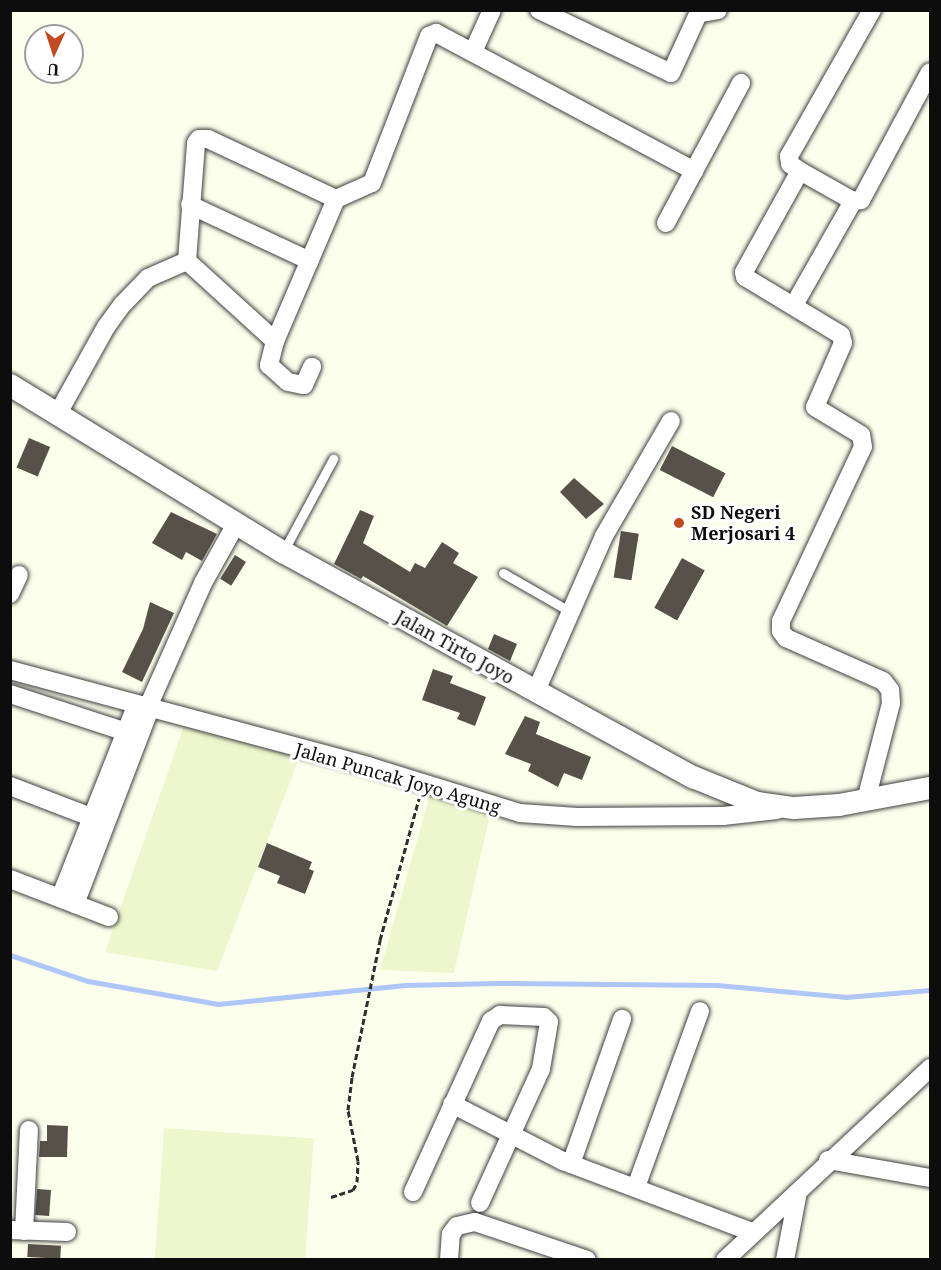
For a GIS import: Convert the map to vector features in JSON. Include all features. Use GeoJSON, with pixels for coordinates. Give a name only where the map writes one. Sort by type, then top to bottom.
{"type":"FeatureCollection","features":[{"type":"Feature","properties":{"kind":"street"},"geometry":{"type":"LineString","coordinates":[[473,52],[492,10]]}},
{"type":"Feature","properties":{"kind":"street"},"geometry":{"type":"LineString","coordinates":[[539,10],[671,73],[706,11]]}},
{"type":"Feature","properties":{"kind":"street"},"geometry":{"type":"LineString","coordinates":[[872,10],[789,156],[790,164],[853,201],[861,200],[930,72]]}},
{"type":"Feature","properties":{"kind":"street"},"geometry":{"type":"LineString","coordinates":[[312,367],[304,385],[288,382],[269,365],[275,341],[336,199],[372,183],[429,36],[442,34],[694,171]]}},
{"type":"Feature","properties":{"kind":"street"},"geometry":{"type":"LineString","coordinates":[[666,223],[741,83]]}},
{"type":"Feature","properties":{"kind":"street"},"geometry":{"type":"LineString","coordinates":[[187,261],[196,143],[203,138],[336,199]]}},
{"type":"Feature","properties":{"kind":"street"},"geometry":{"type":"LineString","coordinates":[[800,171],[744,272],[745,277],[840,335],[842,351],[815,407],[861,435],[863,441],[781,621],[781,631],[786,638],[883,681],[890,690],[891,703],[866,800]]}},
{"type":"Feature","properties":{"kind":"street"},"geometry":{"type":"LineString","coordinates":[[794,305],[853,201]]}},
{"type":"Feature","properties":{"kind":"street"},"geometry":{"type":"LineString","coordinates":[[190,205],[310,261]]}},
{"type":"Feature","properties":{"kind":"street"},"geometry":{"type":"LineString","coordinates":[[187,261],[275,341]]}},
{"type":"Feature","properties":{"kind":"street"},"geometry":{"type":"LineString","coordinates":[[57,415],[106,327],[123,304],[148,278],[187,261]]}},
{"type":"Feature","properties":{"kind":"street","name":"Jalan Tirto Joyo"},"geometry":{"type":"LineString","coordinates":[[10,386],[283,552],[693,777],[757,803],[794,808],[866,800],[930,788]]}},
{"type":"Feature","properties":{"kind":"street"},"geometry":{"type":"LineString","coordinates":[[536,691],[569,611],[604,536],[670,421]]}},
{"type":"Feature","properties":{"kind":"street"},"geometry":{"type":"LineString","coordinates":[[67,901],[144,708],[203,583],[236,524]]}},
{"type":"Feature","properties":{"kind":"street"},"geometry":{"type":"LineString","coordinates":[[10,594],[19,575]]}},
{"type":"Feature","properties":{"kind":"street","name":"Jalan Puncak Joyo Agung"},"geometry":{"type":"LineString","coordinates":[[10,670],[144,708],[368,766],[423,785],[542,816],[723,816],[794,808]]}},
{"type":"Feature","properties":{"kind":"street"},"geometry":{"type":"LineString","coordinates":[[10,694],[126,732]]}},
{"type":"Feature","properties":{"kind":"street"},"geometry":{"type":"LineString","coordinates":[[99,820],[126,732],[144,708]]}},
{"type":"Feature","properties":{"kind":"street"},"geometry":{"type":"LineString","coordinates":[[10,786],[99,820]]}},
{"type":"Feature","properties":{"kind":"street"},"geometry":{"type":"LineString","coordinates":[[10,879],[109,917]]}},
{"type":"Feature","properties":{"kind":"street"},"geometry":{"type":"LineString","coordinates":[[636,1187],[699,1011]]}},
{"type":"Feature","properties":{"kind":"street"},"geometry":{"type":"LineString","coordinates":[[413,1192],[487,1027],[495,1018],[544,1017],[549,1022],[541,1069],[480,1203]]}},
{"type":"Feature","properties":{"kind":"street"},"geometry":{"type":"LineString","coordinates":[[571,1164],[622,1019]]}},
{"type":"Feature","properties":{"kind":"street"},"geometry":{"type":"LineString","coordinates":[[725,1260],[752,1232],[798,1192],[828,1160],[930,1068]]}},
{"type":"Feature","properties":{"kind":"street"},"geometry":{"type":"LineString","coordinates":[[452,1104],[571,1164],[752,1232]]}},
{"type":"Feature","properties":{"kind":"street"},"geometry":{"type":"LineString","coordinates":[[29,1130],[17,1231],[67,1232]]}},
{"type":"Feature","properties":{"kind":"street"},"geometry":{"type":"LineString","coordinates":[[828,1160],[930,1178]]}},
{"type":"Feature","properties":{"kind":"street"},"geometry":{"type":"LineString","coordinates":[[785,1260],[798,1192]]}},
{"type":"Feature","properties":{"kind":"street"},"geometry":{"type":"LineString","coordinates":[[449,1260],[451,1234],[458,1226],[475,1222],[587,1260]]}},
{"type":"Feature","properties":{"kind":"lane"},"geometry":{"type":"LineString","coordinates":[[283,552],[333,459]]}},
{"type":"Feature","properties":{"kind":"lane"},"geometry":{"type":"LineString","coordinates":[[503,573],[569,611]]}},
{"type":"Feature","properties":{"kind":"path"},"geometry":{"type":"LineString","coordinates":[[332,1197],[353,1190],[357,1182],[358,1161],[348,1110],[376,963],[423,785]]}},
{"type":"Feature","properties":{"kind":"green space"},"geometry":{"type":"Polygon","coordinates":[[[184,726],[300,756],[217,971],[105,952],[184,726]]]}},
{"type":"Feature","properties":{"kind":"green space"},"geometry":{"type":"Polygon","coordinates":[[[430,795],[490,814],[454,973],[380,970],[430,795]]]}},
{"type":"Feature","properties":{"kind":"green space"},"geometry":{"type":"Polygon","coordinates":[[[164,1128],[314,1138],[305,1260],[155,1259],[164,1128]]]}},
{"type":"Feature","properties":{"kind":"building"},"geometry":{"type":"Polygon","coordinates":[[[29,438],[50,447],[38,476],[16,467],[29,438]]]}},
{"type":"Feature","properties":{"kind":"building"},"geometry":{"type":"Polygon","coordinates":[[[672,446],[725,473],[713,497],[660,470],[672,446]]]}},
{"type":"Feature","properties":{"kind":"building"},"geometry":{"type":"Polygon","coordinates":[[[574,478],[604,504],[586,519],[560,492],[574,478]]]}},
{"type":"Feature","properties":{"kind":"building"},"geometry":{"type":"Polygon","coordinates":[[[360,510],[374,516],[363,543],[410,572],[415,563],[425,568],[442,542],[459,553],[453,563],[478,577],[447,626],[363,576],[361,579],[334,564],[360,510]]]}},
{"type":"Feature","properties":{"kind":"building"},"geometry":{"type":"Polygon","coordinates":[[[171,512],[217,534],[202,561],[186,552],[182,560],[152,543],[171,512]]]}},
{"type":"Feature","properties":{"kind":"building"},"geometry":{"type":"Polygon","coordinates":[[[621,531],[639,534],[631,580],[614,577],[621,531]]]}},
{"type":"Feature","properties":{"kind":"building"},"geometry":{"type":"Polygon","coordinates":[[[235,555],[246,562],[231,586],[220,579],[235,555]]]}},
{"type":"Feature","properties":{"kind":"building"},"geometry":{"type":"Polygon","coordinates":[[[682,558],[705,571],[677,620],[654,608],[682,558]]]}},
{"type":"Feature","properties":{"kind":"building"},"geometry":{"type":"Polygon","coordinates":[[[150,602],[174,613],[142,682],[122,672],[143,629],[150,602]]]}},
{"type":"Feature","properties":{"kind":"building"},"geometry":{"type":"Polygon","coordinates":[[[494,634],[517,644],[510,661],[488,649],[494,634]]]}},
{"type":"Feature","properties":{"kind":"building"},"geometry":{"type":"Polygon","coordinates":[[[433,669],[453,676],[450,683],[486,697],[475,726],[457,719],[460,713],[422,700],[433,669]]]}},
{"type":"Feature","properties":{"kind":"building"},"geometry":{"type":"Polygon","coordinates":[[[525,716],[540,722],[536,734],[591,757],[582,780],[564,773],[558,787],[528,771],[531,764],[505,754],[525,716]]]}},
{"type":"Feature","properties":{"kind":"building"},"geometry":{"type":"Polygon","coordinates":[[[267,843],[312,862],[309,869],[314,871],[305,894],[277,883],[280,876],[258,867],[267,843]]]}},
{"type":"Feature","properties":{"kind":"building"},"geometry":{"type":"Polygon","coordinates":[[[47,1125],[68,1126],[67,1157],[39,1157],[40,1141],[47,1141],[47,1125]]]}},
{"type":"Feature","properties":{"kind":"building"},"geometry":{"type":"Polygon","coordinates":[[[37,1189],[51,1190],[49,1216],[35,1215],[37,1189]]]}},
{"type":"Feature","properties":{"kind":"building"},"geometry":{"type":"Polygon","coordinates":[[[28,1244],[61,1246],[60,1259],[27,1257],[28,1244]]]}},
{"type":"Feature","properties":{"kind":"waterway"},"geometry":{"type":"LineString","coordinates":[[10,955],[88,981],[218,1004],[405,985],[497,983],[717,985],[846,997],[930,990]]}},
{"type":"Feature","properties":{"kind":"place","name":"SD Negeri Merjosari 4"},"geometry":{"type":"Point","coordinates":[679,523]}}]}
